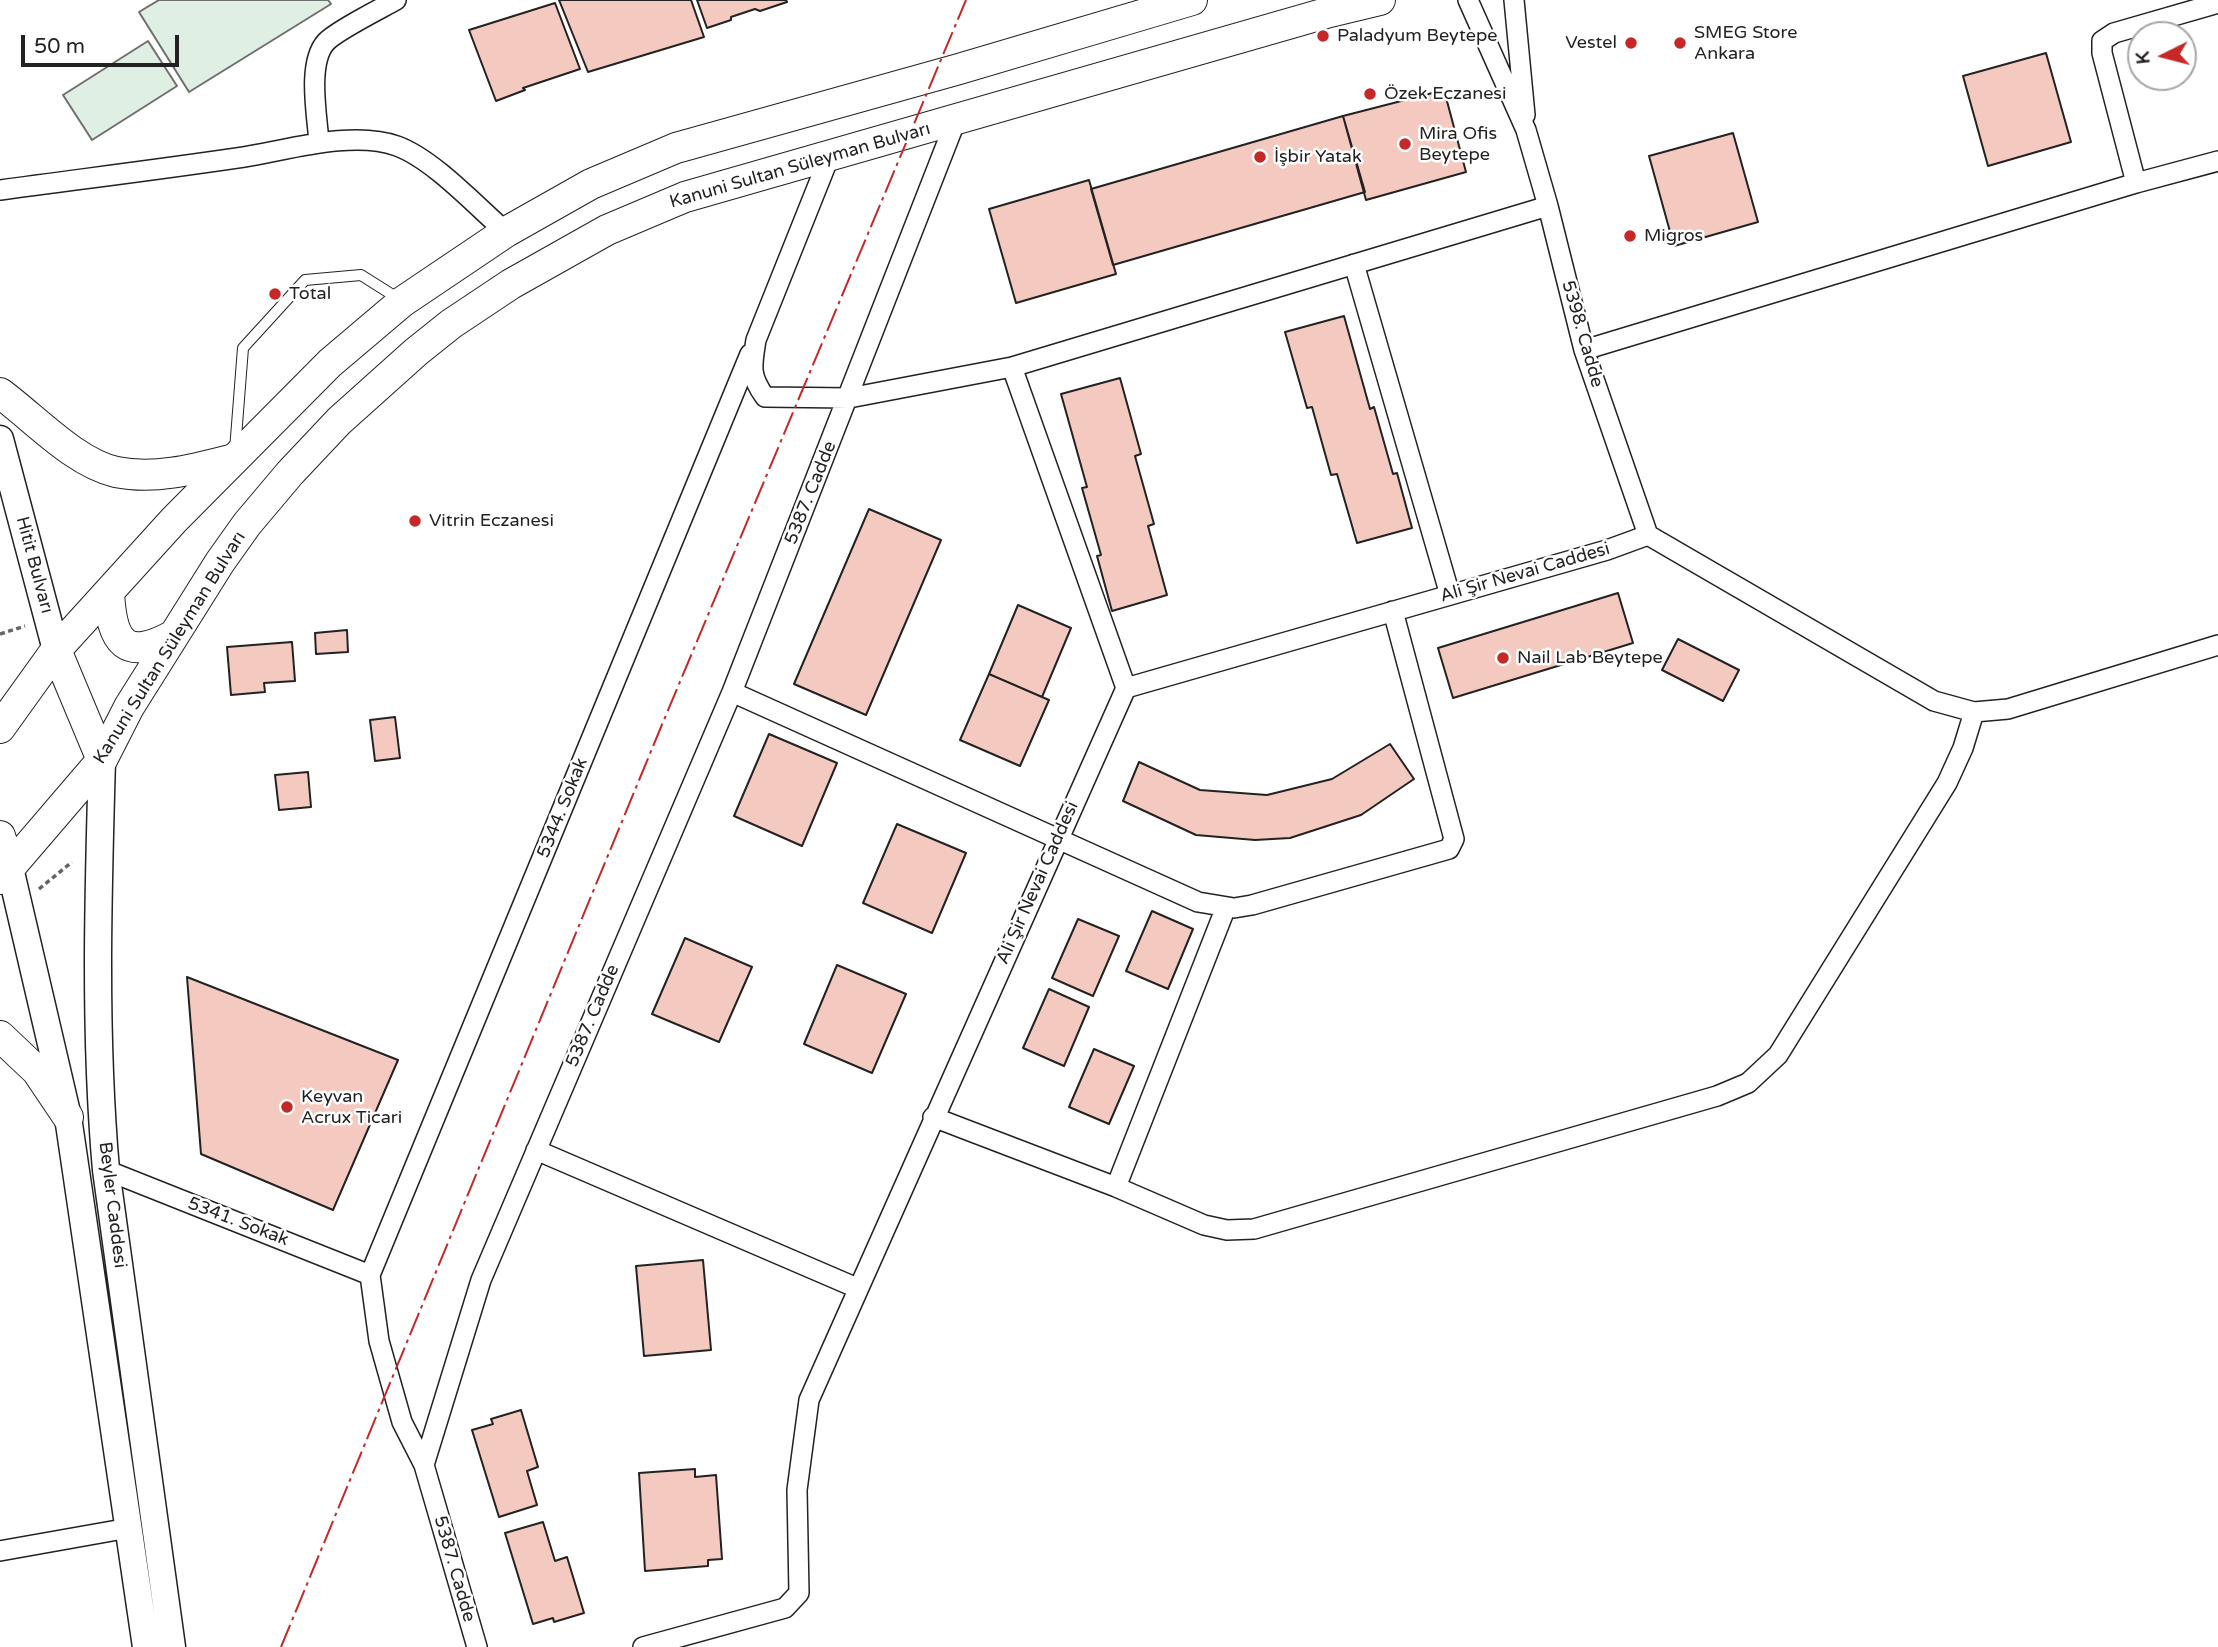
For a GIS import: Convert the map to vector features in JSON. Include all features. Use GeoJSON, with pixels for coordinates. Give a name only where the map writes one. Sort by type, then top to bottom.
{"type":"FeatureCollection","features":[{"type":"Feature","properties":{"kind":"main road"},"geometry":{"type":"LineString","coordinates":[[0,728],[56,650],[174,520],[330,363],[402,302],[506,232],[591,184],[676,148],[1192,0]]}},
{"type":"Feature","properties":{"kind":"main road","name":"Kanuni Sultan Süleyman Bulvarı"},"geometry":{"type":"LineString","coordinates":[[5,874],[102,760],[128,707],[174,635],[247,524],[290,473],[348,412],[451,324],[539,267],[607,230],[698,193],[1314,16],[1380,0]]}},
{"type":"Feature","properties":{"kind":"main road"},"geometry":{"type":"LineString","coordinates":[[0,393],[69,448],[114,471],[163,474],[234,459]]}},
{"type":"Feature","properties":{"kind":"main road","name":"Hitit Bulvarı"},"geometry":{"type":"LineString","coordinates":[[0,439],[56,650]]}},
{"type":"Feature","properties":{"kind":"main road"},"geometry":{"type":"LineString","coordinates":[[109,593],[110,620],[125,643],[137,648],[152,647],[174,635]]}},
{"type":"Feature","properties":{"kind":"main road"},"geometry":{"type":"LineString","coordinates":[[56,650],[102,760]]}},
{"type":"Feature","properties":{"kind":"main road","name":"Beyler Caddesi"},"geometry":{"type":"LineString","coordinates":[[102,760],[97,929],[99,1097],[106,1170],[172,1647]]}},
{"type":"Feature","properties":{"kind":"main road"},"geometry":{"type":"LineString","coordinates":[[0,836],[5,874]]}},
{"type":"Feature","properties":{"kind":"main road","name":"Beyler Caddesi"},"geometry":{"type":"LineString","coordinates":[[5,874],[68,1117],[146,1647]]}},
{"type":"Feature","properties":{"kind":"main road"},"geometry":{"type":"LineString","coordinates":[[0,1036],[37,1071],[68,1117]]}},
{"type":"Feature","properties":{"kind":"street"},"geometry":{"type":"LineString","coordinates":[[319,142],[315,72],[319,54],[327,41],[396,0]]}},
{"type":"Feature","properties":{"kind":"street","name":"5398. Cadde"},"geometry":{"type":"LineString","coordinates":[[1468,0],[1526,130],[1584,350],[1648,535]]}},
{"type":"Feature","properties":{"kind":"street","name":"5398. Cadde"},"geometry":{"type":"LineString","coordinates":[[1514,0],[1526,130]]}},
{"type":"Feature","properties":{"kind":"street"},"geometry":{"type":"LineString","coordinates":[[2136,183],[2102,53],[2102,41],[2113,33],[2218,4]]}},
{"type":"Feature","properties":{"kind":"street","name":"5387. Cadde"},"geometry":{"type":"LineString","coordinates":[[477,1647],[424,1465],[481,1280],[732,692],[956,121]]}},
{"type":"Feature","properties":{"kind":"street"},"geometry":{"type":"LineString","coordinates":[[0,190],[246,156],[319,142],[366,141],[396,145],[425,161],[506,232]]}},
{"type":"Feature","properties":{"kind":"street","name":"5344. Sokak"},"geometry":{"type":"LineString","coordinates":[[370,1275],[830,156]]}},
{"type":"Feature","properties":{"kind":"street"},"geometry":{"type":"LineString","coordinates":[[1584,350],[2136,183],[2218,161]]}},
{"type":"Feature","properties":{"kind":"street"},"geometry":{"type":"LineString","coordinates":[[756,340],[752,365],[754,383],[765,397],[849,398],[1012,367],[1548,206]]}},
{"type":"Feature","properties":{"kind":"street"},"geometry":{"type":"LineString","coordinates":[[1354,264],[1450,595]]}},
{"type":"Feature","properties":{"kind":"street"},"geometry":{"type":"LineString","coordinates":[[1012,367],[1126,688]]}},
{"type":"Feature","properties":{"kind":"street"},"geometry":{"type":"LineString","coordinates":[[1648,535],[1934,701],[1974,712],[2008,709],[2218,645]]}},
{"type":"Feature","properties":{"kind":"street","name":"Ali Şir Nevai Caddesi"},"geometry":{"type":"LineString","coordinates":[[643,1647],[785,1608],[799,1592],[797,1490],[809,1400],[1126,688],[1607,550],[1648,535]]}},
{"type":"Feature","properties":{"kind":"street"},"geometry":{"type":"LineString","coordinates":[[732,692],[1198,902],[1226,907],[1252,905],[1449,849],[1454,839],[1393,611]]}},
{"type":"Feature","properties":{"kind":"street"},"geometry":{"type":"LineString","coordinates":[[933,1117],[1116,1187],[1204,1225],[1227,1230],[1254,1229],[1717,1096],[1748,1083],[1778,1055],[1947,783],[1963,748],[1974,712]]}},
{"type":"Feature","properties":{"kind":"street"},"geometry":{"type":"LineString","coordinates":[[1116,1187],[1226,907]]}},
{"type":"Feature","properties":{"kind":"street"},"geometry":{"type":"LineString","coordinates":[[536,1150],[857,1288]]}},
{"type":"Feature","properties":{"kind":"street","name":"5341. Sokak"},"geometry":{"type":"LineString","coordinates":[[106,1170],[370,1275]]}},
{"type":"Feature","properties":{"kind":"street"},"geometry":{"type":"LineString","coordinates":[[370,1275],[379,1341],[402,1422],[424,1465]]}},
{"type":"Feature","properties":{"kind":"street"},"geometry":{"type":"LineString","coordinates":[[0,1551],[129,1528]]}},
{"type":"Feature","properties":{"kind":"lane"},"geometry":{"type":"LineString","coordinates":[[234,459],[243,348],[305,280],[361,275],[402,302]]}},
{"type":"Feature","properties":{"kind":"path"},"geometry":{"type":"LineString","coordinates":[[0,634],[33,624]]}},
{"type":"Feature","properties":{"kind":"path"},"geometry":{"type":"LineString","coordinates":[[30,897],[72,862]]}},
{"type":"Feature","properties":{"kind":"green space"},"geometry":{"type":"Polygon","coordinates":[[[159,0],[328,0],[331,4],[189,92],[139,12],[159,0]]]}},
{"type":"Feature","properties":{"kind":"green space"},"geometry":{"type":"Polygon","coordinates":[[[148,41],[177,86],[92,140],[63,95],[148,41]]]}},
{"type":"Feature","properties":{"kind":"building"},"geometry":{"type":"Polygon","coordinates":[[[559,0],[691,0],[704,37],[588,72],[559,0]]]}},
{"type":"Feature","properties":{"kind":"building"},"geometry":{"type":"Polygon","coordinates":[[[697,0],[787,2],[760,11],[755,9],[707,28],[697,0]]]}},
{"type":"Feature","properties":{"kind":"building"},"geometry":{"type":"Polygon","coordinates":[[[555,3],[580,69],[523,88],[525,90],[496,101],[469,30],[555,3]]]}},
{"type":"Feature","properties":{"kind":"building"},"geometry":{"type":"Polygon","coordinates":[[[2046,53],[2071,142],[1988,166],[1963,76],[2046,53]]]}},
{"type":"Feature","properties":{"kind":"building","name":"Mira Ofis Beytepe"},"geometry":{"type":"Polygon","coordinates":[[[1444,90],[1466,172],[1366,200],[1343,116],[1444,90]]]}},
{"type":"Feature","properties":{"kind":"building"},"geometry":{"type":"Polygon","coordinates":[[[1343,116],[1365,192],[1113,265],[1091,189],[1343,116]]]}},
{"type":"Feature","properties":{"kind":"building"},"geometry":{"type":"Polygon","coordinates":[[[1733,133],[1758,222],[1674,246],[1649,156],[1733,133]]]}},
{"type":"Feature","properties":{"kind":"building"},"geometry":{"type":"Polygon","coordinates":[[[1089,180],[1116,274],[1016,303],[989,209],[1089,180]]]}},
{"type":"Feature","properties":{"kind":"building"},"geometry":{"type":"Polygon","coordinates":[[[1344,316],[1370,409],[1374,407],[1393,474],[1397,473],[1412,528],[1357,543],[1337,474],[1331,475],[1312,407],[1307,408],[1285,332],[1344,316]]]}},
{"type":"Feature","properties":{"kind":"building"},"geometry":{"type":"Polygon","coordinates":[[[1120,378],[1141,454],[1135,456],[1154,524],[1148,526],[1167,595],[1112,611],[1097,556],[1101,555],[1082,488],[1087,487],[1061,394],[1120,378]]]}},
{"type":"Feature","properties":{"kind":"building"},"geometry":{"type":"Polygon","coordinates":[[[869,509],[941,540],[866,715],[794,684],[869,509]]]}},
{"type":"Feature","properties":{"kind":"building"},"geometry":{"type":"Polygon","coordinates":[[[1618,593],[1633,643],[1453,698],[1438,648],[1618,593]]]}},
{"type":"Feature","properties":{"kind":"building"},"geometry":{"type":"Polygon","coordinates":[[[1018,605],[1071,628],[1042,697],[989,674],[1018,605]]]}},
{"type":"Feature","properties":{"kind":"building"},"geometry":{"type":"Polygon","coordinates":[[[347,630],[348,652],[316,654],[315,633],[347,630]]]}},
{"type":"Feature","properties":{"kind":"building"},"geometry":{"type":"Polygon","coordinates":[[[1678,639],[1739,670],[1723,701],[1662,670],[1678,639]]]}},
{"type":"Feature","properties":{"kind":"building"},"geometry":{"type":"Polygon","coordinates":[[[292,642],[295,681],[264,683],[265,692],[231,695],[227,647],[292,642]]]}},
{"type":"Feature","properties":{"kind":"building"},"geometry":{"type":"Polygon","coordinates":[[[989,674],[1049,700],[1020,766],[960,740],[989,674]]]}},
{"type":"Feature","properties":{"kind":"building"},"geometry":{"type":"Polygon","coordinates":[[[395,717],[400,758],[375,761],[370,720],[395,717]]]}},
{"type":"Feature","properties":{"kind":"building"},"geometry":{"type":"Polygon","coordinates":[[[769,734],[837,763],[802,846],[734,816],[769,734]]]}},
{"type":"Feature","properties":{"kind":"building"},"geometry":{"type":"Polygon","coordinates":[[[1390,744],[1414,779],[1361,815],[1290,838],[1255,840],[1196,835],[1123,801],[1139,762],[1200,790],[1267,795],[1332,779],[1390,744]]]}},
{"type":"Feature","properties":{"kind":"building"},"geometry":{"type":"Polygon","coordinates":[[[308,772],[311,807],[279,810],[275,775],[308,772]]]}},
{"type":"Feature","properties":{"kind":"building"},"geometry":{"type":"Polygon","coordinates":[[[897,824],[966,853],[932,933],[863,903],[897,824]]]}},
{"type":"Feature","properties":{"kind":"building"},"geometry":{"type":"Polygon","coordinates":[[[1152,911],[1193,929],[1168,989],[1126,971],[1152,911]]]}},
{"type":"Feature","properties":{"kind":"building"},"geometry":{"type":"Polygon","coordinates":[[[1078,919],[1119,936],[1093,996],[1052,978],[1078,919]]]}},
{"type":"Feature","properties":{"kind":"building"},"geometry":{"type":"Polygon","coordinates":[[[685,938],[752,967],[719,1042],[652,1014],[685,938]]]}},
{"type":"Feature","properties":{"kind":"building"},"geometry":{"type":"Polygon","coordinates":[[[837,965],[906,994],[872,1073],[804,1044],[837,965]]]}},
{"type":"Feature","properties":{"kind":"building","name":"Keyvan Acrux Ticari"},"geometry":{"type":"Polygon","coordinates":[[[187,977],[398,1060],[333,1210],[201,1154],[187,977]]]}},
{"type":"Feature","properties":{"kind":"building"},"geometry":{"type":"Polygon","coordinates":[[[1049,989],[1089,1007],[1064,1066],[1023,1048],[1049,989]]]}},
{"type":"Feature","properties":{"kind":"building"},"geometry":{"type":"Polygon","coordinates":[[[1094,1049],[1134,1066],[1109,1124],[1069,1107],[1094,1049]]]}},
{"type":"Feature","properties":{"kind":"building"},"geometry":{"type":"Polygon","coordinates":[[[703,1260],[711,1350],[644,1356],[636,1266],[703,1260]]]}},
{"type":"Feature","properties":{"kind":"building"},"geometry":{"type":"Polygon","coordinates":[[[521,1410],[538,1467],[527,1471],[537,1505],[499,1517],[472,1430],[493,1424],[491,1419],[521,1410]]]}},
{"type":"Feature","properties":{"kind":"building"},"geometry":{"type":"Polygon","coordinates":[[[695,1469],[695,1477],[716,1475],[722,1559],[708,1560],[708,1566],[645,1571],[639,1473],[695,1469]]]}},
{"type":"Feature","properties":{"kind":"building"},"geometry":{"type":"Polygon","coordinates":[[[543,1522],[555,1561],[567,1557],[584,1613],[554,1622],[553,1618],[533,1624],[505,1533],[543,1522]]]}},
{"type":"Feature","properties":{"kind":"power"},"geometry":{"type":"LineString","coordinates":[[281,1647],[661,727],[966,0]]}},
{"type":"Feature","properties":{"kind":"place","name":"Paladyum Beytepe"},"geometry":{"type":"Point","coordinates":[1323,36]}},
{"type":"Feature","properties":{"kind":"place","name":"Vestel"},"geometry":{"type":"Point","coordinates":[1631,43]}},
{"type":"Feature","properties":{"kind":"place","name":"SMEG Store Ankara"},"geometry":{"type":"Point","coordinates":[1680,43]}},
{"type":"Feature","properties":{"kind":"place","name":"Özek Eczanesi"},"geometry":{"type":"Point","coordinates":[1370,94]}},
{"type":"Feature","properties":{"kind":"place","name":"Mira Ofis Beytepe"},"geometry":{"type":"Point","coordinates":[1405,144]}},
{"type":"Feature","properties":{"kind":"place","name":"İşbir Yatak"},"geometry":{"type":"Point","coordinates":[1260,157]}},
{"type":"Feature","properties":{"kind":"place","name":"Migros"},"geometry":{"type":"Point","coordinates":[1630,236]}},
{"type":"Feature","properties":{"kind":"place","name":"Total"},"geometry":{"type":"Point","coordinates":[275,294]}},
{"type":"Feature","properties":{"kind":"place","name":"Vitrin Eczanesi"},"geometry":{"type":"Point","coordinates":[415,521]}},
{"type":"Feature","properties":{"kind":"place","name":"Nail Lab Beytepe"},"geometry":{"type":"Point","coordinates":[1503,658]}},
{"type":"Feature","properties":{"kind":"place","name":"Keyvan Acrux Ticari"},"geometry":{"type":"Point","coordinates":[287,1107]}}]}
